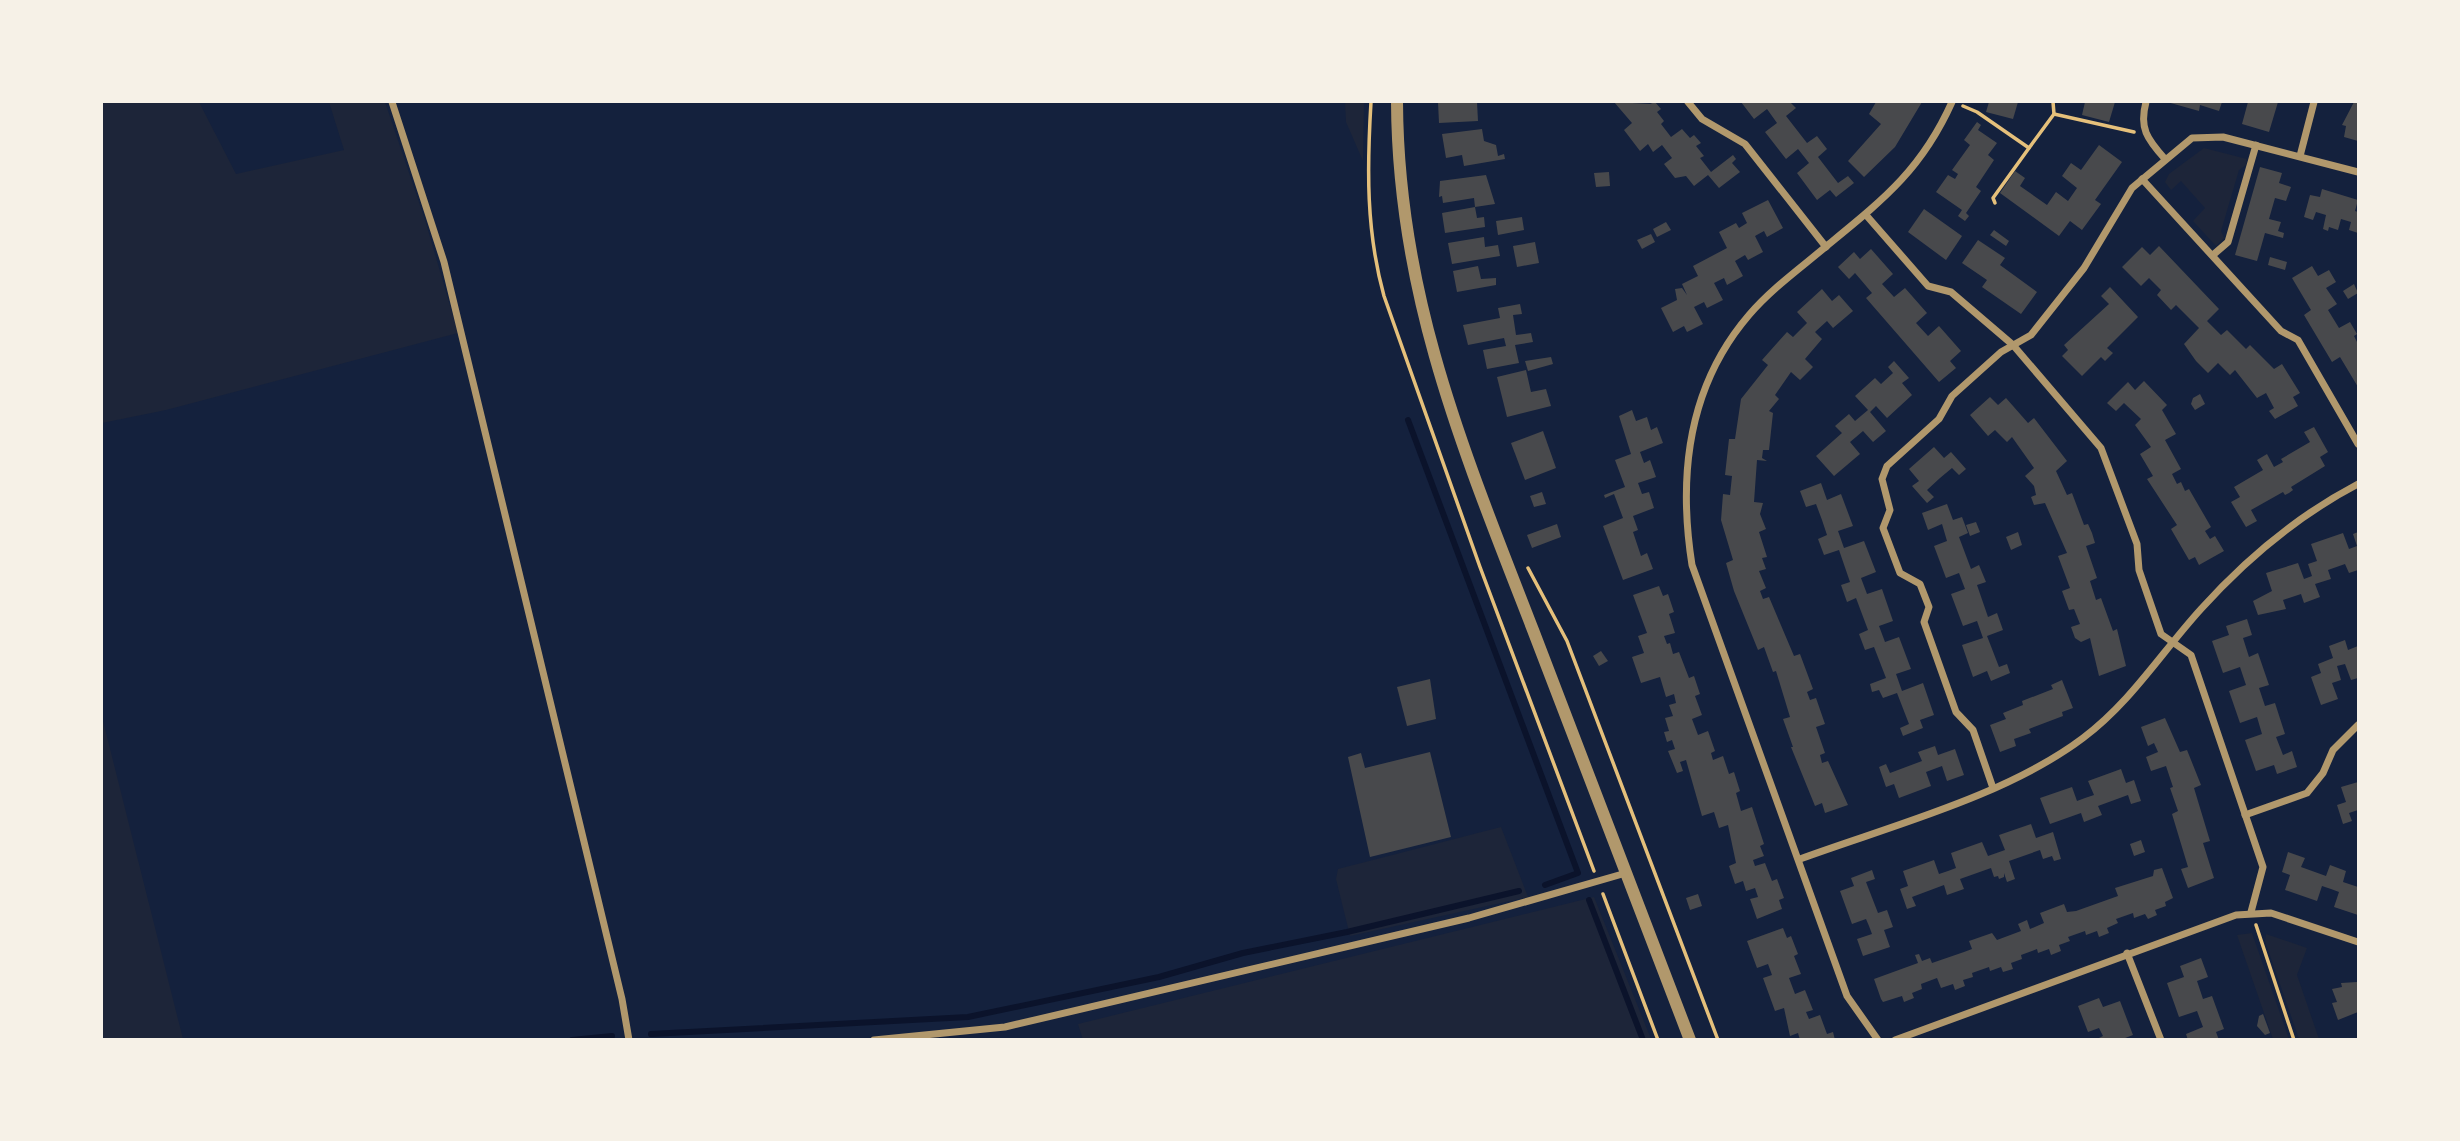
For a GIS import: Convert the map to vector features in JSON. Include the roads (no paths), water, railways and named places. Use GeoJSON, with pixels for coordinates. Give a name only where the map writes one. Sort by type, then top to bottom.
{"type":"FeatureCollection","features":[{"type":"Feature","properties":{"kind":"street"},"geometry":{"type":"LineString","coordinates":[[392,102],[444,262],[622,999],[629,1040]]}},
{"type":"Feature","properties":{"kind":"street"},"geometry":{"type":"LineString","coordinates":[[1396,102],[1401,203],[1414,282],[1430,344],[1490,520],[1690,1040]]}},
{"type":"Feature","properties":{"kind":"street"},"geometry":{"type":"LineString","coordinates":[[1688,102],[1702,119],[1745,144],[1826,247]]}},
{"type":"Feature","properties":{"kind":"street"},"geometry":{"type":"LineString","coordinates":[[1878,1040],[1847,996],[1800,859],[1692,565],[1684,497],[1686,457],[1693,424],[1706,386],[1722,352],[1749,315],[1902,183],[1932,142],[1951,102]]}},
{"type":"Feature","properties":{"kind":"street"},"geometry":{"type":"LineString","coordinates":[[2146,102],[2142,117],[2143,132],[2165,159]]}},
{"type":"Feature","properties":{"kind":"street"},"geometry":{"type":"LineString","coordinates":[[2300,156],[2314,102]]}},
{"type":"Feature","properties":{"kind":"street"},"geometry":{"type":"LineString","coordinates":[[1993,788],[1973,730],[1956,712],[1924,622],[1929,607],[1920,584],[1900,573],[1883,528],[1890,510],[1882,479],[1887,466],[1939,419],[1951,396],[2013,345],[2031,335],[2053,311],[2084,268],[2124,199],[2141,179],[2192,138],[2223,137],[2358,172]]}},
{"type":"Feature","properties":{"kind":"street"},"geometry":{"type":"LineString","coordinates":[[2213,255],[2228,242],[2256,145]]}},
{"type":"Feature","properties":{"kind":"street"},"geometry":{"type":"LineString","coordinates":[[2141,179],[2281,331],[2298,340],[2358,444]]}},
{"type":"Feature","properties":{"kind":"street"},"geometry":{"type":"LineString","coordinates":[[1866,215],[1928,286],[1951,292],[2013,345],[2101,448],[2137,544],[2138,570],[2161,634],[2191,655],[2263,867],[2251,912]]}},
{"type":"Feature","properties":{"kind":"street"},"geometry":{"type":"LineString","coordinates":[[1800,859],[2024,776],[2084,737],[2137,688],[2172,643],[2230,579],[2281,534],[2358,484]]}},
{"type":"Feature","properties":{"kind":"street"},"geometry":{"type":"LineString","coordinates":[[2245,815],[2307,793],[2323,773],[2333,750],[2358,725]]}},
{"type":"Feature","properties":{"kind":"street"},"geometry":{"type":"LineString","coordinates":[[874,1040],[1006,1027],[1469,918],[1626,873]]}},
{"type":"Feature","properties":{"kind":"street"},"geometry":{"type":"LineString","coordinates":[[1895,1040],[2127,953],[2251,912],[2287,917],[2358,942]]}},
{"type":"Feature","properties":{"kind":"street"},"geometry":{"type":"LineString","coordinates":[[2127,953],[2161,1040]]}},
{"type":"Feature","properties":{"kind":"waterway"},"geometry":{"type":"LineString","coordinates":[[1408,420],[1578,873],[1545,885]]}},
{"type":"Feature","properties":{"kind":"waterway"},"geometry":{"type":"LineString","coordinates":[[651,1034],[968,1017],[1159,977],[1243,953],[1347,932],[1519,891]]}},
{"type":"Feature","properties":{"kind":"waterway"},"geometry":{"type":"LineString","coordinates":[[1589,900],[1643,1040]]}},
{"type":"Feature","properties":{"kind":"waterway"},"geometry":{"type":"LineString","coordinates":[[572,1040],[612,1036]]}}]}
